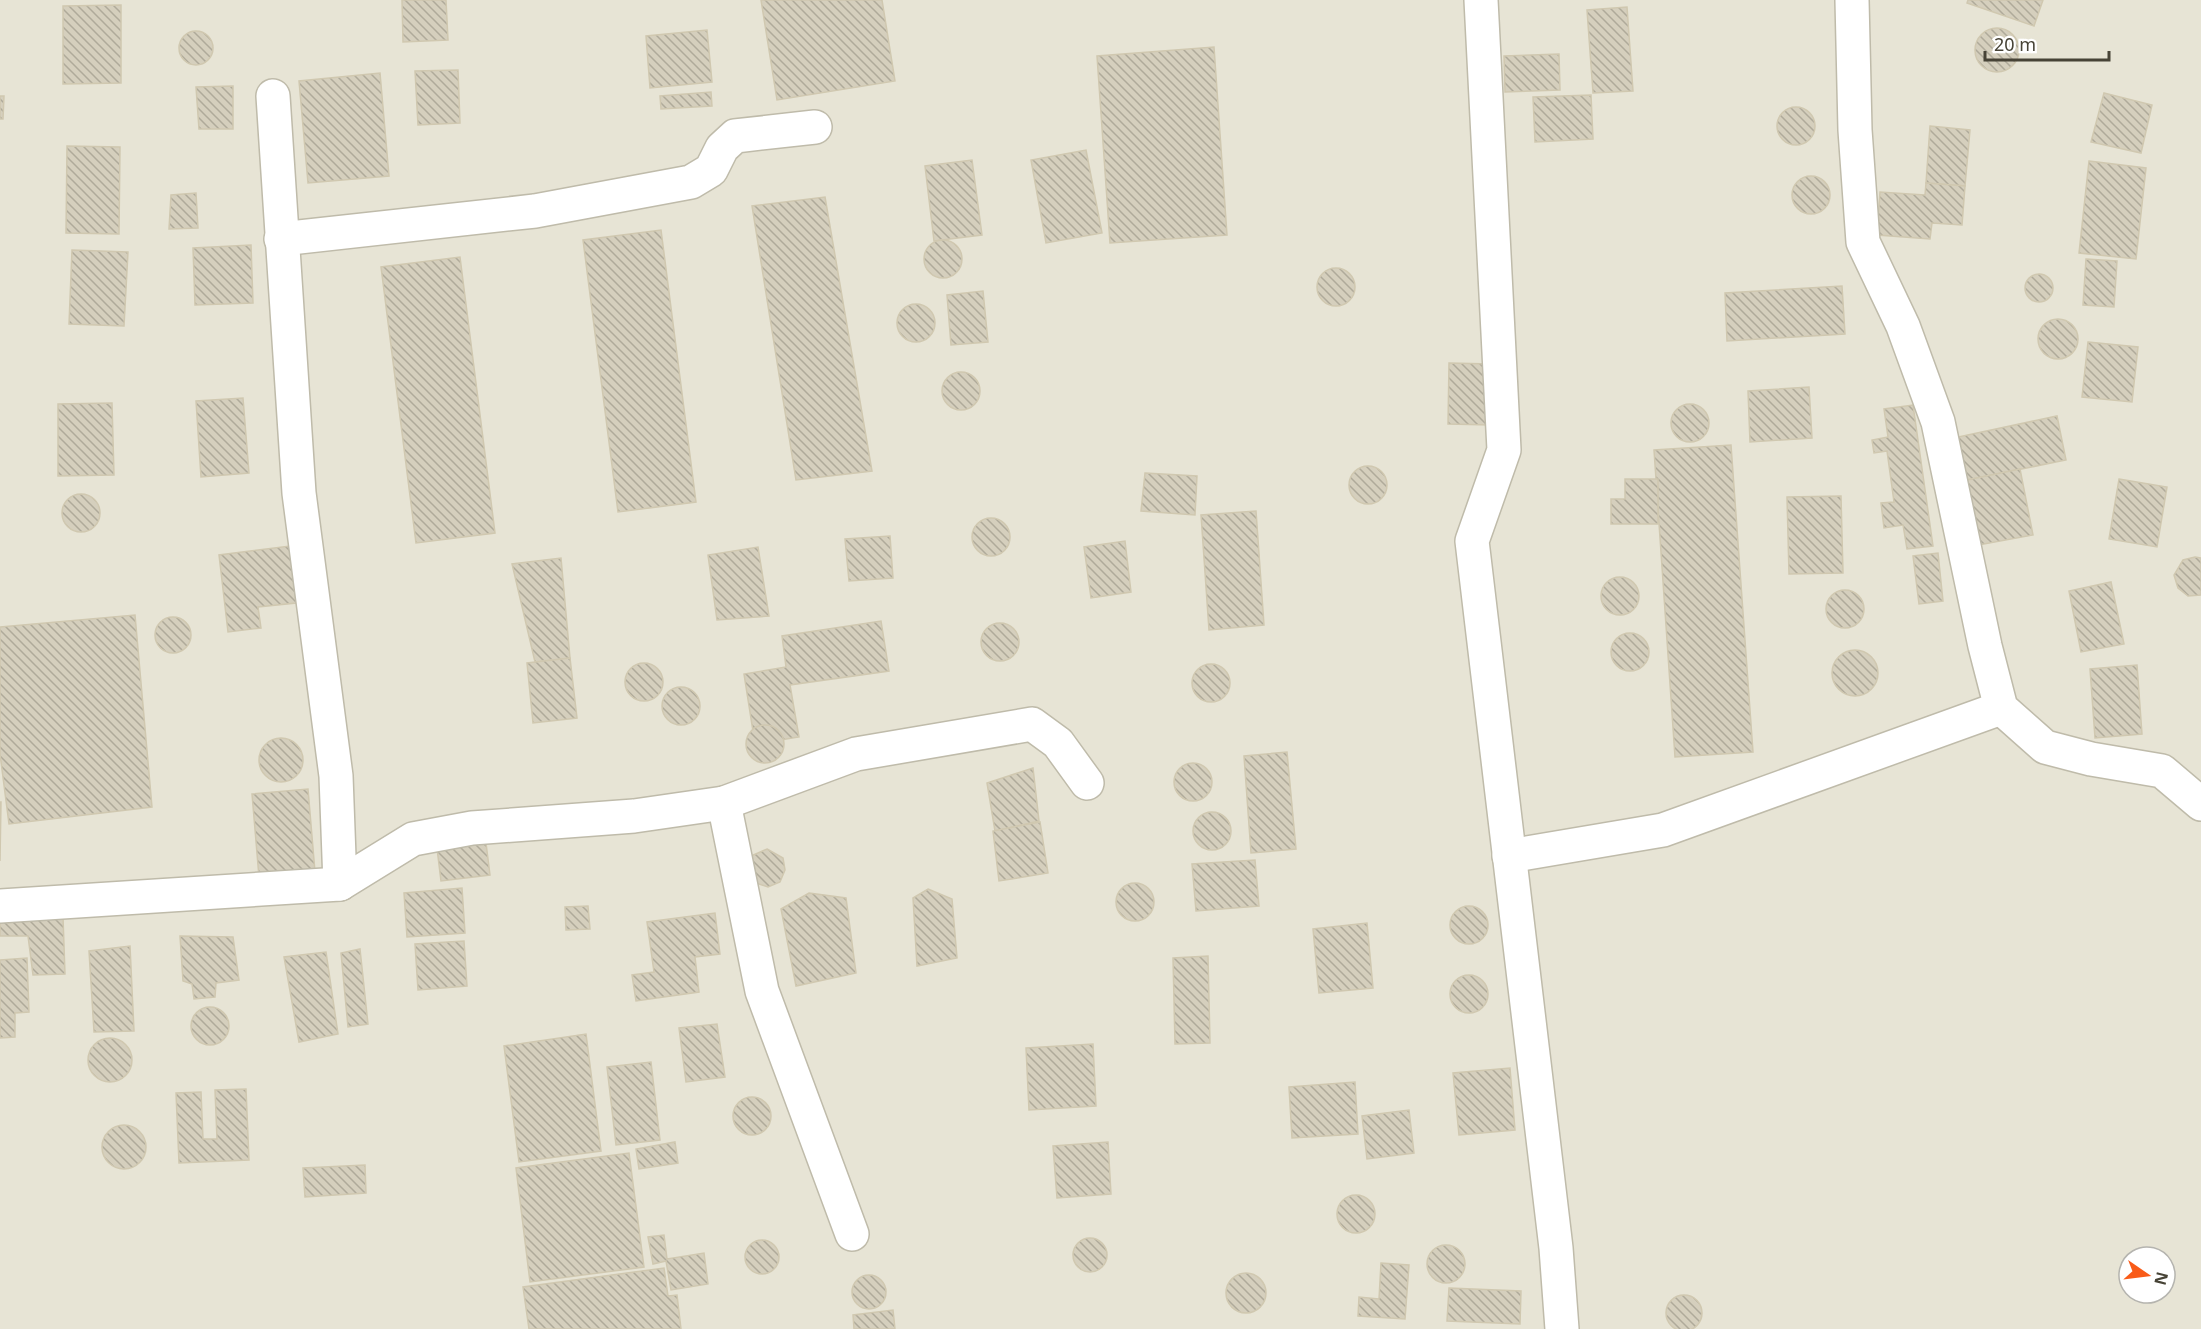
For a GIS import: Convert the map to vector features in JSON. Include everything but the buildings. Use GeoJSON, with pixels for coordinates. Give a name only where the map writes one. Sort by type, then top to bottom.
{"type":"FeatureCollection","features":[{"type":"Feature","properties":{"kind":"street"},"geometry":{"type":"LineString","coordinates":[[1481,0],[1504,450],[1472,541],[1559,1272],[1562,1329]]}},
{"type":"Feature","properties":{"kind":"street"},"geometry":{"type":"LineString","coordinates":[[1852,0],[1855,130],[1863,242],[1903,326],[1938,422],[2001,708],[2045,747],[2091,759],[2162,771],[2201,804]]}},
{"type":"Feature","properties":{"kind":"street"},"geometry":{"type":"LineString","coordinates":[[273,96],[299,493],[336,776],[340,884]]}},
{"type":"Feature","properties":{"kind":"street"},"geometry":{"type":"LineString","coordinates":[[281,239],[535,211],[691,182],[711,170],[722,148],[735,136],[815,127]]}},
{"type":"Feature","properties":{"kind":"street"},"geometry":{"type":"LineString","coordinates":[[1509,856],[1664,830],[2001,708]]}},
{"type":"Feature","properties":{"kind":"street"},"geometry":{"type":"LineString","coordinates":[[0,906],[340,884],[413,838],[472,828],[634,816],[724,803],[856,754],[1032,724],[1058,743],[1087,783]]}},
{"type":"Feature","properties":{"kind":"street"},"geometry":{"type":"LineString","coordinates":[[724,803],[762,991],[852,1234]]}},
{"type":"Feature","properties":{"kind":"shaded area"},"geometry":{"type":"Polygon","coordinates":[[[0,0],[2201,0],[2201,1329],[0,1329],[0,0]]]}}]}
